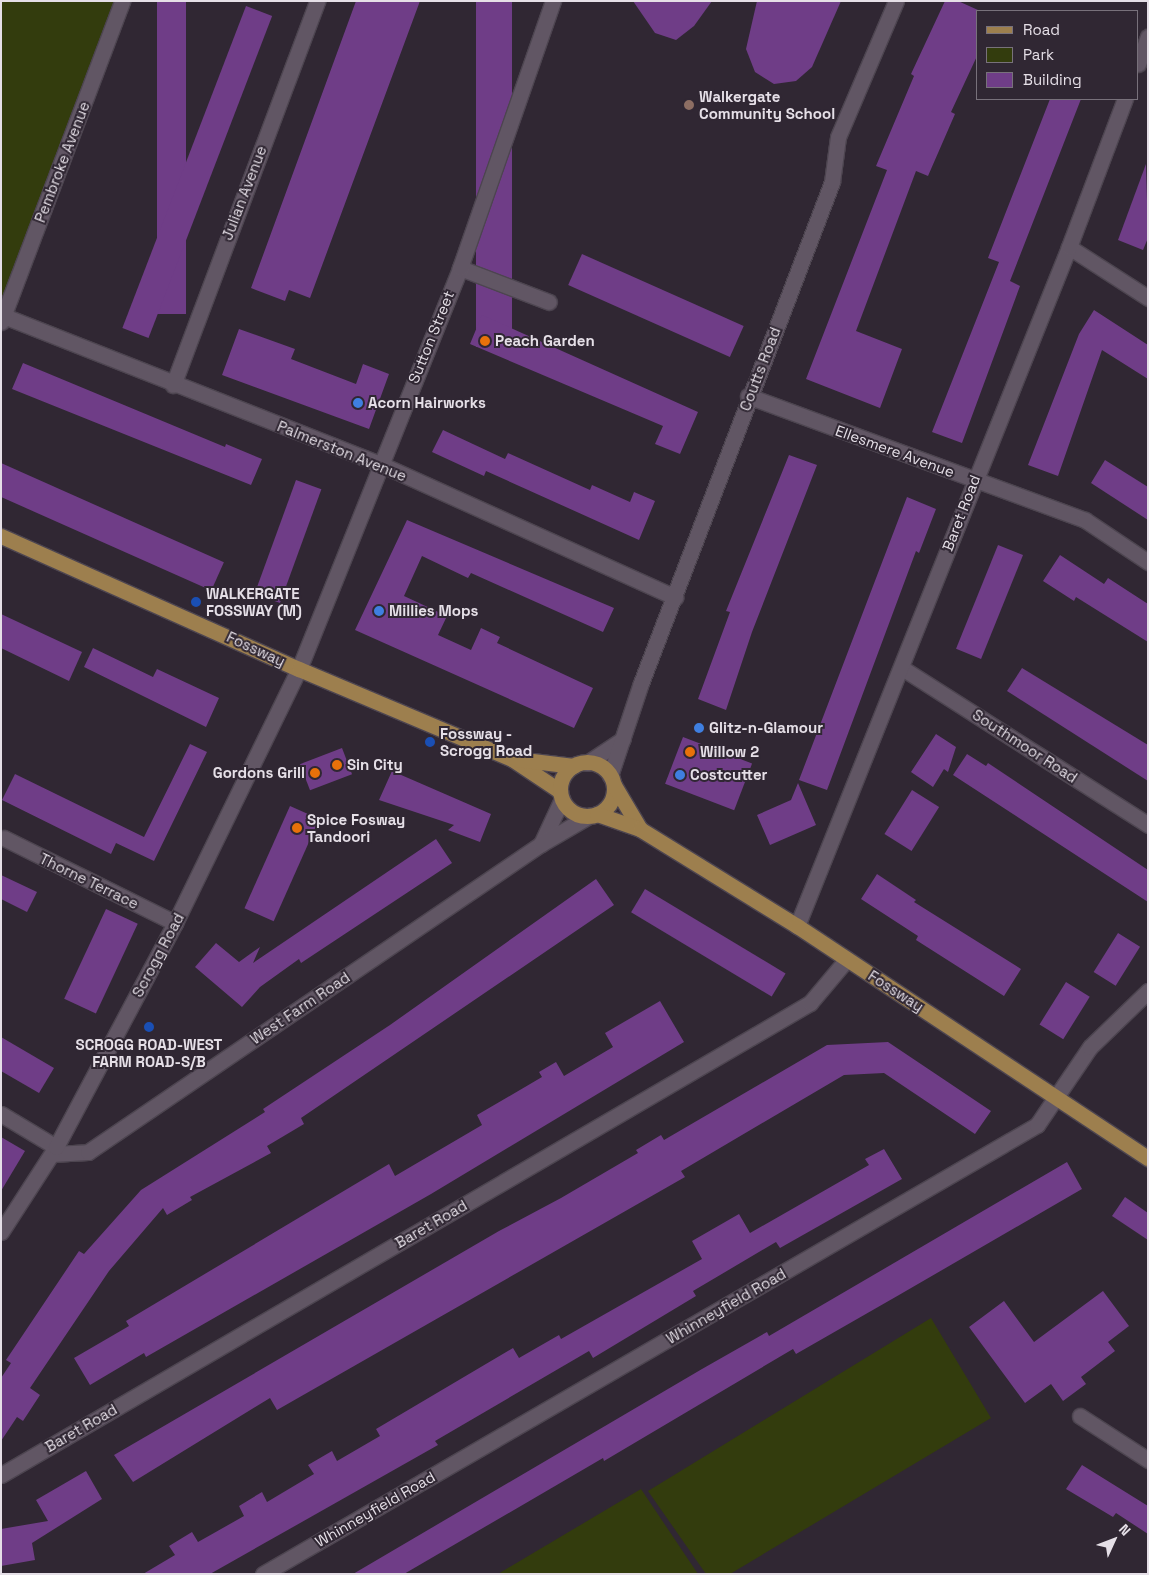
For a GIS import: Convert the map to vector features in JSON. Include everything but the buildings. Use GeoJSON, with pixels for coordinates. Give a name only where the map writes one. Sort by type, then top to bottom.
{"type":"FeatureCollection","features":[{"type":"Feature","properties":{"kind":"main road","name":"Fossway"},"geometry":{"type":"LineString","coordinates":[[1,536],[299,669],[512,759],[561,795]]}},
{"type":"Feature","properties":{"kind":"main road","name":"Fossway"},"geometry":{"type":"LineString","coordinates":[[512,759],[580,764]]}},
{"type":"Feature","properties":{"kind":"main road"},"geometry":{"type":"LineString","coordinates":[[580,764],[604,769],[612,780],[611,803],[593,815],[573,812],[561,795],[564,775],[580,764]]}},
{"type":"Feature","properties":{"kind":"main road","name":"Fossway"},"geometry":{"type":"LineString","coordinates":[[612,780],[640,829]]}},
{"type":"Feature","properties":{"kind":"main road","name":"Fossway"},"geometry":{"type":"LineString","coordinates":[[593,815],[640,829],[798,926],[1148,1158]]}},
{"type":"Feature","properties":{"kind":"street","name":"Pembroke Avenue"},"geometry":{"type":"LineString","coordinates":[[2,319],[122,1]]}},
{"type":"Feature","properties":{"kind":"street","name":"Julian Avenue"},"geometry":{"type":"LineString","coordinates":[[174,385],[317,1]]}},
{"type":"Feature","properties":{"kind":"street","name":"Sutton Street"},"geometry":{"type":"LineString","coordinates":[[299,669],[460,268],[553,1]]}},
{"type":"Feature","properties":{"kind":"street","name":"Coutts Road"},"geometry":{"type":"LineString","coordinates":[[612,780],[622,739],[748,396],[832,182],[838,137],[896,1]]}},
{"type":"Feature","properties":{"kind":"street"},"geometry":{"type":"LineString","coordinates":[[1139,61],[1148,38]]}},
{"type":"Feature","properties":{"kind":"street","name":"Baret Road"},"geometry":{"type":"LineString","coordinates":[[798,926],[902,668],[973,480],[1069,248],[1125,100]]}},
{"type":"Feature","properties":{"kind":"street"},"geometry":{"type":"LineString","coordinates":[[1069,248],[1148,298]]}},
{"type":"Feature","properties":{"kind":"street"},"geometry":{"type":"LineString","coordinates":[[460,268],[549,302]]}},
{"type":"Feature","properties":{"kind":"street","name":"Palmerston Avenue"},"geometry":{"type":"LineString","coordinates":[[2,319],[380,464],[675,597]]}},
{"type":"Feature","properties":{"kind":"street","name":"Ellesmere Avenue"},"geometry":{"type":"LineString","coordinates":[[748,396],[1085,520],[1148,562]]}},
{"type":"Feature","properties":{"kind":"street","name":"Southmoor Road"},"geometry":{"type":"LineString","coordinates":[[902,668],[1148,825]]}},
{"type":"Feature","properties":{"kind":"street","name":"Scrogg Road"},"geometry":{"type":"LineString","coordinates":[[1,1232],[54,1150],[175,923],[299,669]]}},
{"type":"Feature","properties":{"kind":"street"},"geometry":{"type":"LineString","coordinates":[[580,764],[622,739]]}},
{"type":"Feature","properties":{"kind":"street"},"geometry":{"type":"LineString","coordinates":[[541,844],[561,795]]}},
{"type":"Feature","properties":{"kind":"street","name":"West Farm Road"},"geometry":{"type":"LineString","coordinates":[[54,1150],[88,1152],[541,844],[593,815]]}},
{"type":"Feature","properties":{"kind":"street","name":"Thorne Terrace"},"geometry":{"type":"LineString","coordinates":[[4,838],[175,923]]}},
{"type":"Feature","properties":{"kind":"street","name":"Baret Road"},"geometry":{"type":"LineString","coordinates":[[1,1474],[810,1003],[848,959]]}},
{"type":"Feature","properties":{"kind":"street","name":"Whinneyfield Road"},"geometry":{"type":"LineString","coordinates":[[263,1574],[1037,1125],[1090,1047],[1148,991]]}},
{"type":"Feature","properties":{"kind":"street"},"geometry":{"type":"LineString","coordinates":[[1,1114],[54,1150]]}},
{"type":"Feature","properties":{"kind":"street"},"geometry":{"type":"LineString","coordinates":[[1080,1416],[1148,1460]]}},
{"type":"Feature","properties":{"kind":"green space"},"geometry":{"type":"Polygon","coordinates":[[[1,1],[115,1],[1,306],[1,1]]]}},
{"type":"Feature","properties":{"kind":"green space"},"geometry":{"type":"Polygon","coordinates":[[[931,1318],[991,1418],[730,1574],[706,1574],[648,1491],[931,1318]]]}},
{"type":"Feature","properties":{"kind":"green space"},"geometry":{"type":"Polygon","coordinates":[[[641,1489],[698,1574],[498,1574],[641,1489]]]}},
{"type":"Feature","properties":{"kind":"place","name":"Walkergate Community School"},"geometry":{"type":"Point","coordinates":[689,105]}},
{"type":"Feature","properties":{"kind":"place","name":"Peach Garden"},"geometry":{"type":"Point","coordinates":[485,341]}},
{"type":"Feature","properties":{"kind":"place","name":"Acorn Hairworks"},"geometry":{"type":"Point","coordinates":[358,403]}},
{"type":"Feature","properties":{"kind":"place","name":"WALKERGATE FOSSWAY (M)"},"geometry":{"type":"Point","coordinates":[196,602]}},
{"type":"Feature","properties":{"kind":"place","name":"Millies Mops"},"geometry":{"type":"Point","coordinates":[379,611]}},
{"type":"Feature","properties":{"kind":"place","name":"Glitz-n-Glamour"},"geometry":{"type":"Point","coordinates":[699,728]}},
{"type":"Feature","properties":{"kind":"place","name":"Fossway - Scrogg Road"},"geometry":{"type":"Point","coordinates":[430,742]}},
{"type":"Feature","properties":{"kind":"place","name":"Willow 2"},"geometry":{"type":"Point","coordinates":[690,752]}},
{"type":"Feature","properties":{"kind":"place","name":"Sin City"},"geometry":{"type":"Point","coordinates":[337,765]}},
{"type":"Feature","properties":{"kind":"place","name":"Gordons Grill"},"geometry":{"type":"Point","coordinates":[315,773]}},
{"type":"Feature","properties":{"kind":"place","name":"Costcutter"},"geometry":{"type":"Point","coordinates":[680,775]}},
{"type":"Feature","properties":{"kind":"place","name":"Spice Fosway Tandoori"},"geometry":{"type":"Point","coordinates":[297,828]}},
{"type":"Feature","properties":{"kind":"place","name":"SCROGG ROAD-WEST FARM ROAD-S/B"},"geometry":{"type":"Point","coordinates":[149,1027]}}]}
